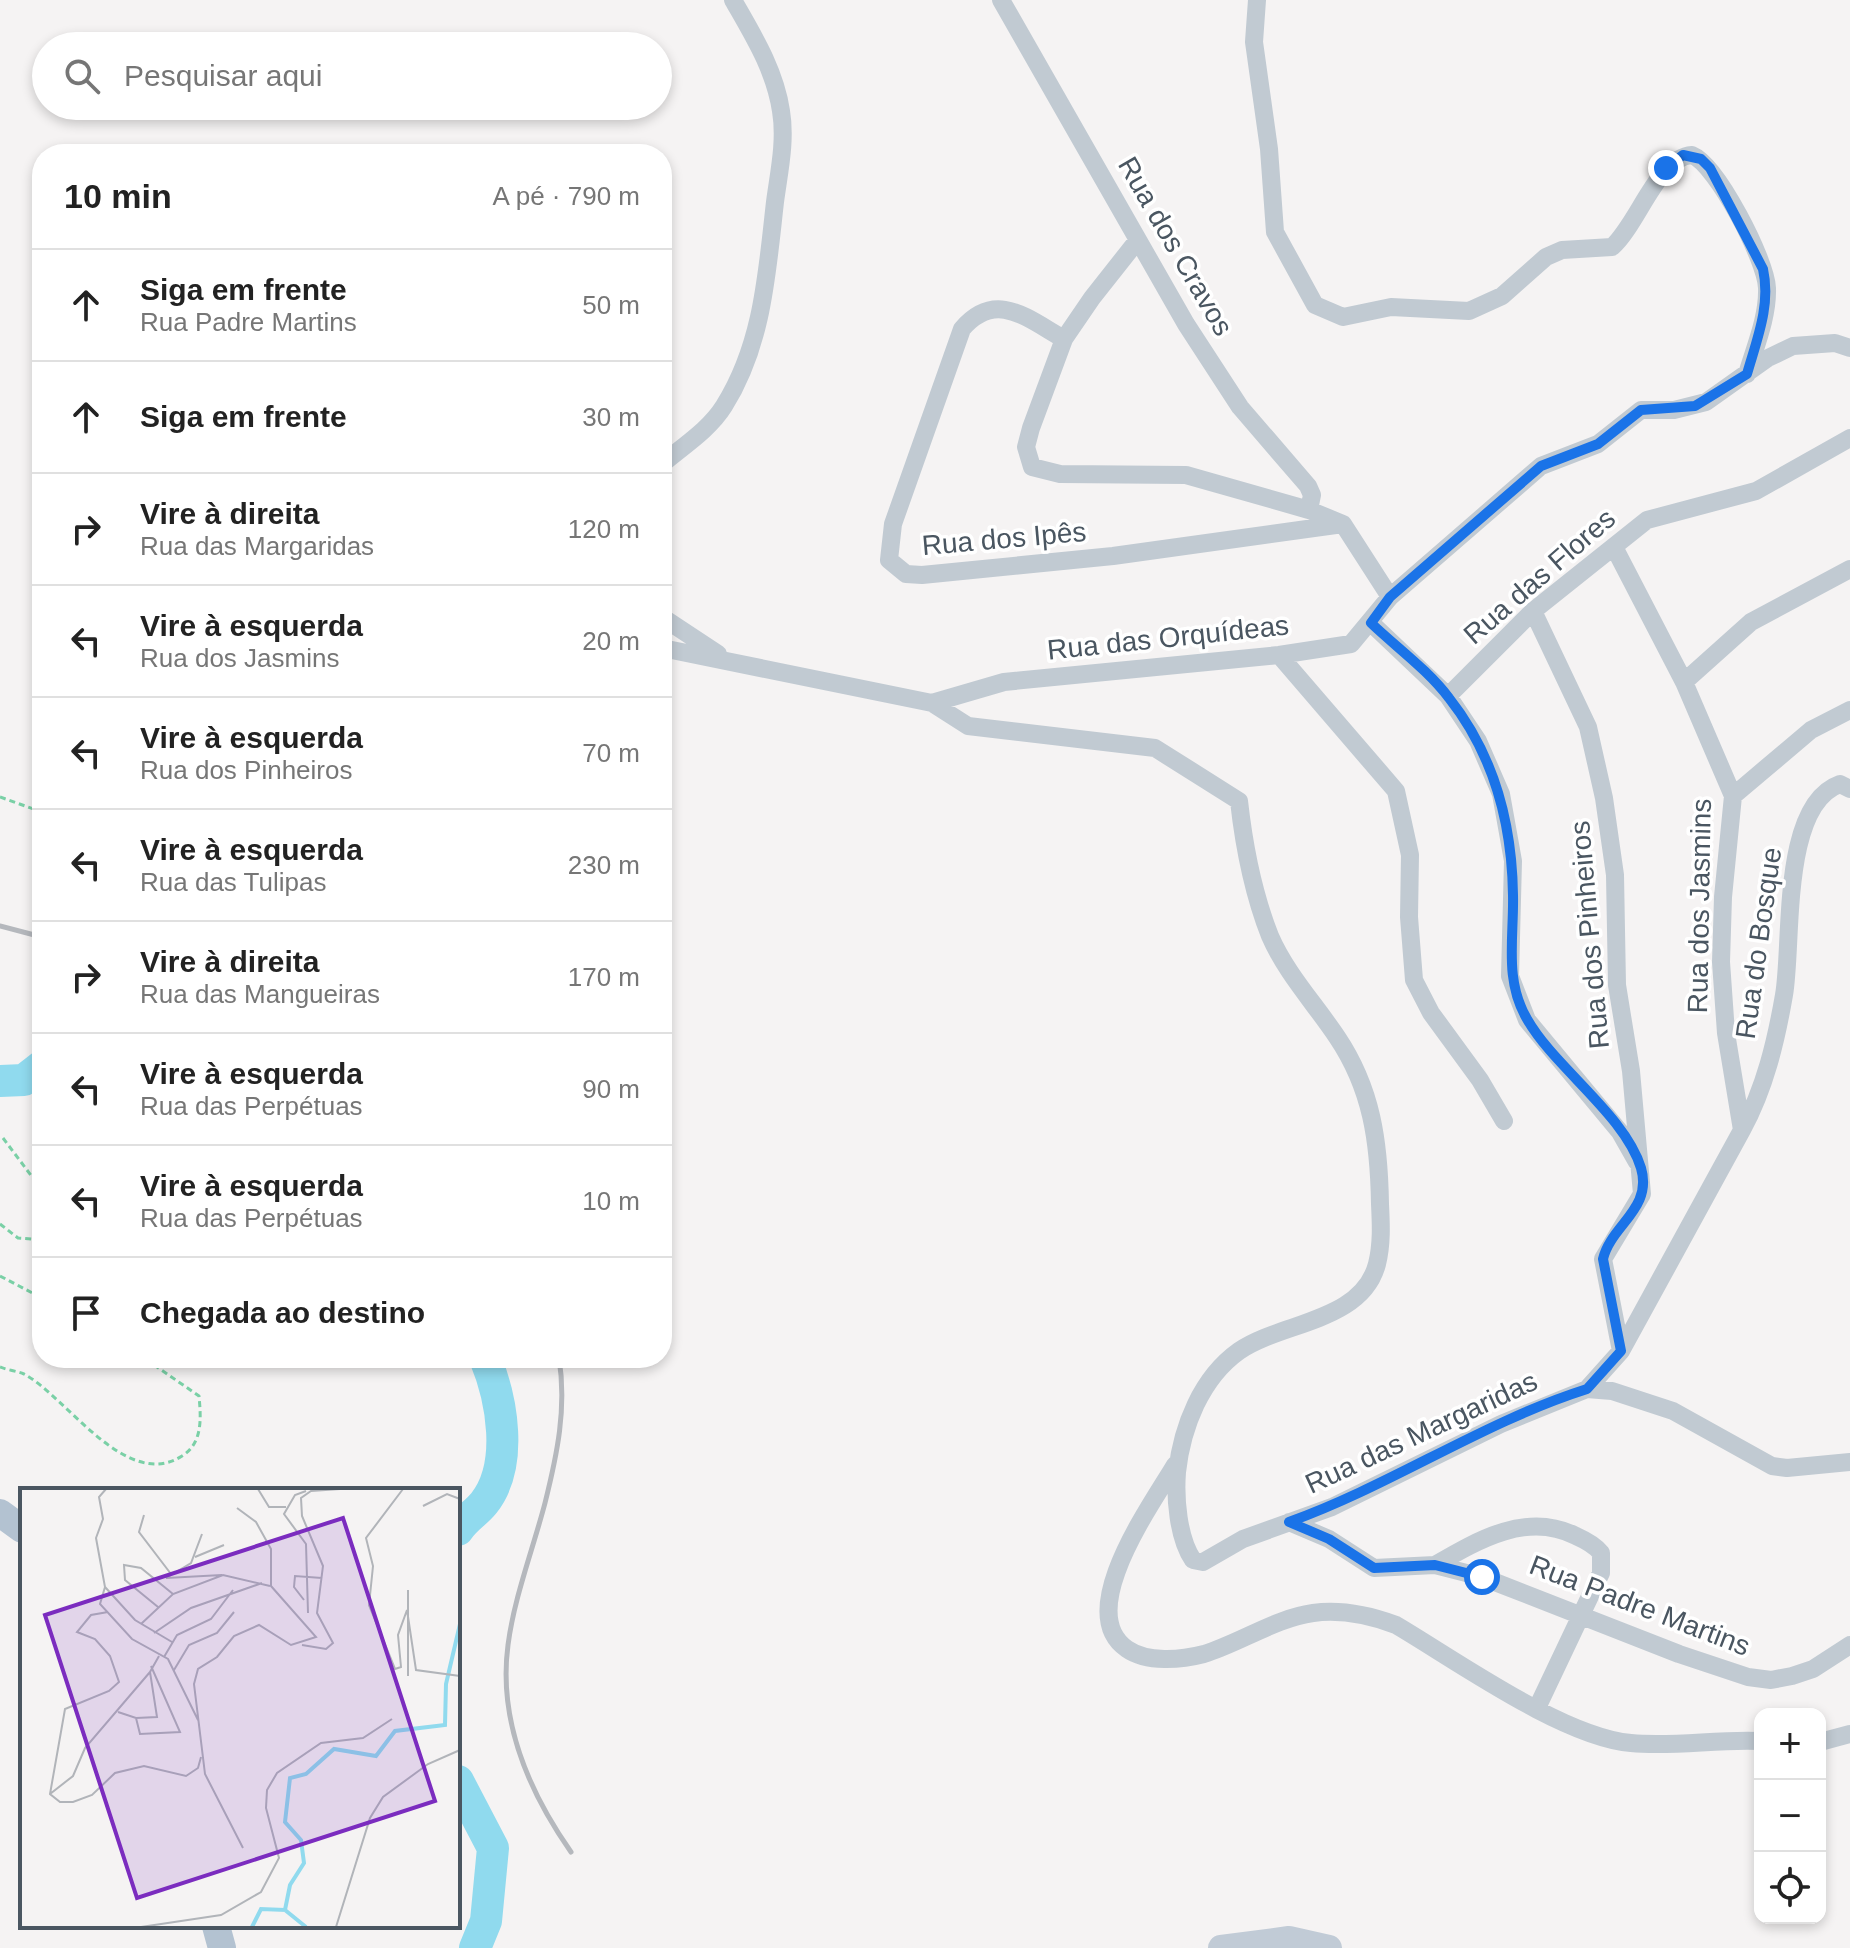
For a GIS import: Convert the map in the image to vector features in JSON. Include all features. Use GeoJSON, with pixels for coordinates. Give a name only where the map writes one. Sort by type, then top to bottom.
{"type":"FeatureCollection","features":[{"type":"Feature","properties":{"kind":"main road"},"geometry":{"type":"LineString","coordinates":[[0,1513],[20,1528]]}},
{"type":"Feature","properties":{"kind":"main road"},"geometry":{"type":"LineString","coordinates":[[217,1928],[222,1948]]}},
{"type":"Feature","properties":{"kind":"street"},"geometry":{"type":"LineString","coordinates":[[672,456],[713,422],[723,407],[745,363],[765,296],[783,137],[781,111],[773,77],[733,0]]}},
{"type":"Feature","properties":{"kind":"street","name":"Rua dos Cravos"},"geometry":{"type":"LineString","coordinates":[[1001,0],[1137,241],[1240,407],[1308,486],[1312,495],[1309,510]]}},
{"type":"Feature","properties":{"kind":"street"},"geometry":{"type":"LineString","coordinates":[[1257,0],[1254,42],[1269,149],[1275,232],[1315,305],[1343,317],[1391,307],[1469,311],[1502,296],[1546,257],[1562,250],[1612,247],[1633,224],[1674,160],[1692,155],[1710,168],[1753,246],[1767,287],[1761,326],[1747,374]]}},
{"type":"Feature","properties":{"kind":"street"},"geometry":{"type":"LineString","coordinates":[[1137,241],[1064,339],[1026,447],[1032,467],[1060,474],[1186,475],[1309,510],[1343,524],[1390,597]]}},
{"type":"Feature","properties":{"kind":"street","name":"Rua dos Ipês"},"geometry":{"type":"LineString","coordinates":[[1064,339],[1001,309],[987,308],[975,314],[962,329],[893,524],[889,560],[896,569],[922,575],[985,570],[1343,524]]}},
{"type":"Feature","properties":{"kind":"street","name":"Rua das Orquídeas"},"geometry":{"type":"LineString","coordinates":[[932,703],[1004,682],[1279,655],[1351,644],[1390,597],[1541,466],[1598,444],[1641,410],[1695,406],[1793,346],[1835,343],[1850,348]]}},
{"type":"Feature","properties":{"kind":"street","name":"Rua das Flores"},"geometry":{"type":"LineString","coordinates":[[1448,696],[1533,611],[1647,520],[1756,491],[1850,438]]}},
{"type":"Feature","properties":{"kind":"street","name":"Rua dos Jasmins"},"geometry":{"type":"LineString","coordinates":[[1614,547],[1684,682],[1733,796],[1723,897],[1721,962],[1726,1033],[1742,1130]]}},
{"type":"Feature","properties":{"kind":"street"},"geometry":{"type":"LineString","coordinates":[[1684,682],[1751,622],[1850,569]]}},
{"type":"Feature","properties":{"kind":"street","name":"Rua dos Pinheiros"},"geometry":{"type":"LineString","coordinates":[[1533,611],[1588,727],[1604,798],[1615,875],[1619,1007],[1631,1071],[1642,1194],[1637,1207],[1608,1246],[1603,1259],[1621,1351]]}},
{"type":"Feature","properties":{"kind":"street"},"geometry":{"type":"LineString","coordinates":[[1371,623],[1448,696],[1478,741],[1501,794],[1513,861],[1510,976],[1527,1020],[1620,1132],[1641,1168]]}},
{"type":"Feature","properties":{"kind":"street"},"geometry":{"type":"LineString","coordinates":[[672,624],[724,658]]}},
{"type":"Feature","properties":{"kind":"street"},"geometry":{"type":"LineString","coordinates":[[672,650],[932,703],[968,726],[1155,748],[1239,801],[1245,849],[1270,935],[1283,961],[1361,1077],[1374,1116],[1380,1174],[1381,1245],[1371,1280],[1342,1307],[1259,1340],[1221,1366],[1200,1395],[1179,1459],[1139,1526],[1108,1597],[1106,1614],[1119,1644],[1132,1653],[1150,1658],[1184,1658],[1203,1654],[1310,1613],[1342,1611],[1373,1616],[1396,1625],[1537,1708],[1585,1732],[1631,1743],[1754,1741]]}},
{"type":"Feature","properties":{"kind":"street"},"geometry":{"type":"LineString","coordinates":[[1279,655],[1396,791],[1410,855],[1409,917],[1414,980],[1431,1013],[1480,1080],[1504,1121]]}},
{"type":"Feature","properties":{"kind":"street"},"geometry":{"type":"LineString","coordinates":[[1733,796],[1811,730],[1850,710]]}},
{"type":"Feature","properties":{"kind":"street","name":"Rua do Bosque"},"geometry":{"type":"LineString","coordinates":[[1742,1130],[1763,1084],[1784,996],[1793,873],[1801,838],[1812,812],[1827,792],[1840,784],[1850,789]]}},
{"type":"Feature","properties":{"kind":"street"},"geometry":{"type":"LineString","coordinates":[[1587,1389],[1621,1351],[1742,1130]]}},
{"type":"Feature","properties":{"kind":"street"},"geometry":{"type":"LineString","coordinates":[[1587,1389],[1612,1391],[1673,1411],[1772,1466],[1787,1468],[1850,1462]]}},
{"type":"Feature","properties":{"kind":"street","name":"Rua das Margaridas"},"geometry":{"type":"LineString","coordinates":[[1179,1459],[1176,1479],[1181,1520],[1188,1554],[1198,1562],[1358,1495],[1501,1424],[1587,1389]]}},
{"type":"Feature","properties":{"kind":"street","name":"Rua Padre Martins"},"geometry":{"type":"LineString","coordinates":[[1289,1522],[1329,1539],[1358,1559],[1387,1570],[1435,1565],[1495,1581],[1679,1654],[1748,1677],[1771,1680],[1792,1676],[1813,1669],[1850,1645]]}},
{"type":"Feature","properties":{"kind":"street"},"geometry":{"type":"LineString","coordinates":[[1435,1565],[1479,1541],[1538,1524],[1561,1528],[1601,1553],[1601,1573],[1537,1708]]}},
{"type":"Feature","properties":{"kind":"street"},"geometry":{"type":"LineString","coordinates":[[1826,1740],[1850,1734]]}},
{"type":"Feature","properties":{"kind":"street"},"geometry":{"type":"LineString","coordinates":[[1221,1948],[1289,1939],[1329,1948]]}},
{"type":"Feature","properties":{"kind":"path"},"geometry":{"type":"LineString","coordinates":[[0,797],[32,808]]}},
{"type":"Feature","properties":{"kind":"path"},"geometry":{"type":"LineString","coordinates":[[3,1138],[32,1177]]}},
{"type":"Feature","properties":{"kind":"path"},"geometry":{"type":"LineString","coordinates":[[0,1224],[18,1238],[32,1239]]}},
{"type":"Feature","properties":{"kind":"path"},"geometry":{"type":"LineString","coordinates":[[0,1276],[32,1293]]}},
{"type":"Feature","properties":{"kind":"path"},"geometry":{"type":"LineString","coordinates":[[0,1367],[23,1374],[66,1408],[94,1436],[123,1455],[153,1465],[174,1462],[191,1450],[201,1423],[199,1396],[158,1368]]}},
{"type":"Feature","properties":{"kind":"waterway"},"geometry":{"type":"LineString","coordinates":[[0,1081],[24,1080],[32,1074]]}},
{"type":"Feature","properties":{"kind":"waterway"},"geometry":{"type":"LineString","coordinates":[[460,1528],[484,1503],[499,1470],[502,1451],[500,1412],[489,1368]]}},
{"type":"Feature","properties":{"kind":"waterway"},"geometry":{"type":"LineString","coordinates":[[460,1785],[493,1848],[486,1921],[475,1948]]}},
{"type":"Feature","properties":{"kind":"railway"},"geometry":{"type":"LineString","coordinates":[[0,926],[32,934]]}},
{"type":"Feature","properties":{"kind":"railway"},"geometry":{"type":"LineString","coordinates":[[560,1368],[562,1395],[557,1449],[515,1609],[506,1673],[512,1728],[520,1754],[542,1805],[571,1852]]}},
{"type":"Feature","properties":{"kind":"route"},"geometry":{"type":"LineString","coordinates":[[1482,1577],[1435,1565],[1402,1570],[1374,1568],[1329,1539],[1289,1522],[1332,1507],[1501,1424],[1587,1389],[1597,1381],[1621,1351],[1603,1270],[1604,1253],[1637,1207],[1642,1194],[1641,1168],[1620,1132],[1527,1020],[1510,976],[1514,933],[1513,861],[1501,794],[1478,741],[1448,696],[1371,623],[1390,597],[1541,466],[1598,444],[1641,410],[1674,410],[1695,406],[1718,395],[1747,374],[1765,308],[1767,287],[1763,269],[1710,168],[1692,155],[1683,155],[1666,168]]}}]}
